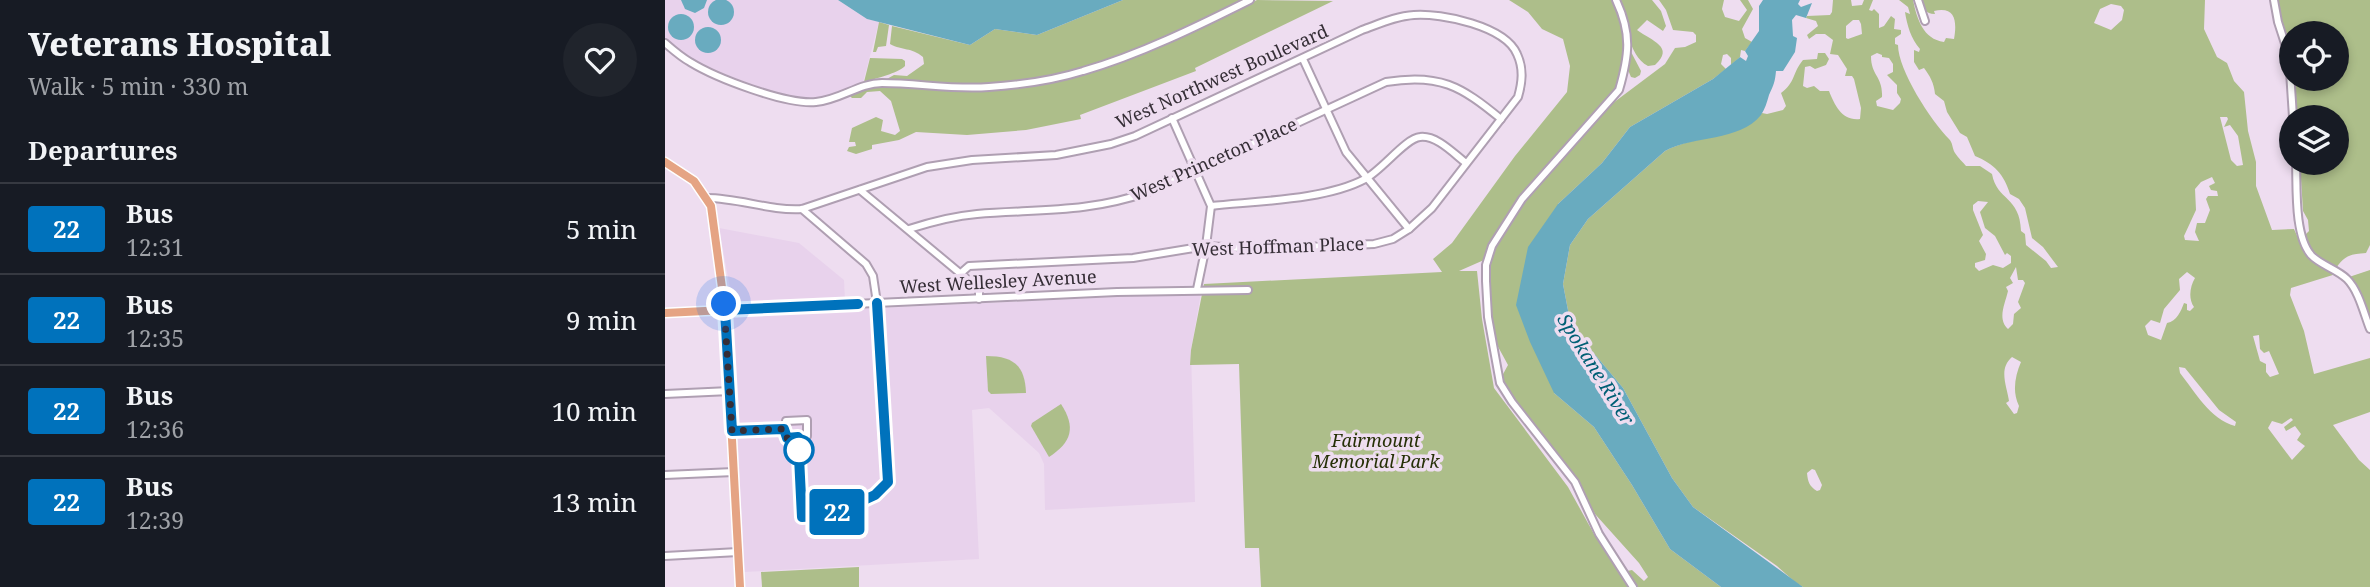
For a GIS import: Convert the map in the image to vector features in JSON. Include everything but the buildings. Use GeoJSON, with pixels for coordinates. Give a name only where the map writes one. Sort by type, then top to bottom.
{"type":"FeatureCollection","features":[{"type":"Feature","properties":{"kind":"main road"},"geometry":{"type":"LineString","coordinates":[[665,162],[694,181],[711,206],[725,310],[740,587]]}},
{"type":"Feature","properties":{"kind":"main road","name":"West Wellesley Avenue"},"geometry":{"type":"LineString","coordinates":[[665,313],[725,310]]}},
{"type":"Feature","properties":{"kind":"street"},"geometry":{"type":"LineString","coordinates":[[665,43],[685,59],[706,70],[778,97],[814,103],[879,83],[951,88],[990,87],[1083,72],[1142,49],[1250,0]]}},
{"type":"Feature","properties":{"kind":"street"},"geometry":{"type":"LineString","coordinates":[[1616,0],[1624,16],[1629,43],[1619,90],[1522,199],[1492,247],[1486,265],[1486,281],[1488,317],[1500,383],[1575,482],[1599,534],[1633,587]]}},
{"type":"Feature","properties":{"kind":"street"},"geometry":{"type":"LineString","coordinates":[[1918,0],[1925,21]]}},
{"type":"Feature","properties":{"kind":"street"},"geometry":{"type":"LineString","coordinates":[[2274,0],[2289,56],[2292,105]]}},
{"type":"Feature","properties":{"kind":"street","name":"West Northwest Boulevard"},"geometry":{"type":"LineString","coordinates":[[707,198],[802,209],[927,167],[972,160],[1087,151],[1135,135],[1391,19],[1430,14],[1467,22],[1505,38],[1517,52],[1522,69],[1522,84],[1518,97],[1501,119]]}},
{"type":"Feature","properties":{"kind":"street"},"geometry":{"type":"LineString","coordinates":[[1303,59],[1346,152],[1409,229]]}},
{"type":"Feature","properties":{"kind":"street","name":"West Princeton Place"},"geometry":{"type":"LineString","coordinates":[[909,229],[941,219],[976,214],[1069,210],[1110,204],[1148,192],[1386,82],[1411,78],[1438,81],[1461,89],[1501,119]]}},
{"type":"Feature","properties":{"kind":"street"},"geometry":{"type":"LineString","coordinates":[[1173,118],[1211,206],[1197,289]]}},
{"type":"Feature","properties":{"kind":"street","name":"West Hoffman Place"},"geometry":{"type":"LineString","coordinates":[[961,273],[969,266],[1113,260],[1206,246],[1258,249],[1374,244],[1393,239],[1409,229],[1432,208],[1501,119]]}},
{"type":"Feature","properties":{"kind":"street"},"geometry":{"type":"LineString","coordinates":[[1211,206],[1341,189],[1366,178],[1397,154],[1405,144],[1419,137],[1436,140],[1466,163]]}},
{"type":"Feature","properties":{"kind":"street"},"geometry":{"type":"LineString","coordinates":[[2297,175],[2302,235],[2311,256],[2347,279],[2370,329]]}},
{"type":"Feature","properties":{"kind":"street"},"geometry":{"type":"LineString","coordinates":[[860,190],[979,289],[979,299]]}},
{"type":"Feature","properties":{"kind":"street"},"geometry":{"type":"LineString","coordinates":[[802,209],[866,264],[873,276],[877,303]]}},
{"type":"Feature","properties":{"kind":"street","name":"West Wellesley Avenue"},"geometry":{"type":"LineString","coordinates":[[725,310],[1197,289],[1248,290]]}},
{"type":"Feature","properties":{"kind":"street"},"geometry":{"type":"LineString","coordinates":[[665,394],[730,391]]}},
{"type":"Feature","properties":{"kind":"street"},"geometry":{"type":"LineString","coordinates":[[807,420],[807,436],[798,437],[787,438],[784,429],[786,421],[807,420]]}},
{"type":"Feature","properties":{"kind":"street"},"geometry":{"type":"LineString","coordinates":[[732,431],[784,429]]}},
{"type":"Feature","properties":{"kind":"street"},"geometry":{"type":"LineString","coordinates":[[798,437],[802,517]]}},
{"type":"Feature","properties":{"kind":"street"},"geometry":{"type":"LineString","coordinates":[[665,475],[734,471]]}},
{"type":"Feature","properties":{"kind":"street"},"geometry":{"type":"LineString","coordinates":[[665,555],[739,552]]}},
{"type":"Feature","properties":{"kind":"shaded area"},"geometry":{"type":"Polygon","coordinates":[[[665,0],[838,0],[867,19],[879,22],[863,82],[851,90],[824,99],[799,99],[779,95],[689,60],[665,41],[665,0]]]}},
{"type":"Feature","properties":{"kind":"shaded area"},"geometry":{"type":"Polygon","coordinates":[[[719,228],[799,243],[844,280],[845,301],[733,305],[719,228]]]}},
{"type":"Feature","properties":{"kind":"shaded area"},"geometry":{"type":"Polygon","coordinates":[[[1201,293],[1191,350],[1195,502],[1045,510],[1044,464],[1039,453],[989,408],[972,410],[979,559],[744,572],[732,316],[1201,293]]]}},
{"type":"Feature","properties":{"kind":"green space"},"geometry":{"type":"Polygon","coordinates":[[[1123,0],[1248,0],[1134,50],[1056,74],[975,84],[885,80],[894,75],[907,76],[924,64],[923,57],[919,54],[890,44],[892,26],[970,45],[995,29],[1037,35],[1123,0]]]}},
{"type":"Feature","properties":{"kind":"green space"},"geometry":{"type":"Polygon","coordinates":[[[1257,0],[1333,1],[1195,68],[1196,71],[1080,115],[1081,119],[1026,130],[967,135],[916,132],[899,140],[872,145],[872,149],[856,154],[847,151],[849,147],[856,146],[855,142],[849,142],[852,128],[876,117],[883,120],[881,131],[895,135],[900,131],[891,101],[880,91],[867,92],[861,98],[852,98],[849,95],[879,86],[955,90],[1043,83],[1202,27],[1257,0]]]}},
{"type":"Feature","properties":{"kind":"green space","name":"Fairmount Memorial Park"},"geometry":{"type":"Polygon","coordinates":[[[1509,0],[1613,0],[1624,33],[1623,67],[1611,94],[1512,208],[1484,260],[1459,271],[1477,271],[1494,388],[1568,487],[1594,534],[1631,587],[1261,587],[1259,548],[1245,548],[1239,364],[1190,365],[1204,284],[1442,272],[1433,259],[1452,243],[1515,156],[1567,92],[1570,66],[1563,39],[1542,29],[1528,12],[1509,0]]]}},
{"type":"Feature","properties":{"kind":"green space"},"geometry":{"type":"Polygon","coordinates":[[[1618,0],[1652,0],[1661,11],[1666,26],[1663,31],[1647,20],[1637,30],[1655,41],[1662,49],[1661,59],[1655,65],[1648,66],[1636,54],[1618,0]]]}},
{"type":"Feature","properties":{"kind":"green space"},"geometry":{"type":"Polygon","coordinates":[[[1659,0],[1724,0],[1722,9],[1725,17],[1739,21],[1747,10],[1740,0],[1748,0],[1753,9],[1742,29],[1745,38],[1752,42],[1745,51],[1741,50],[1740,57],[1731,65],[1731,58],[1727,54],[1723,55],[1721,64],[1726,69],[1713,79],[1630,127],[1602,163],[1558,204],[1554,393],[1594,427],[1670,549],[1721,587],[1637,587],[1627,571],[1632,570],[1644,581],[1648,577],[1639,563],[1595,514],[1573,474],[1507,390],[1502,376],[1508,365],[1496,343],[1490,309],[1489,265],[1494,250],[1532,190],[1613,103],[1665,64],[1675,48],[1696,42],[1693,32],[1673,30],[1666,10],[1659,0]]]}},
{"type":"Feature","properties":{"kind":"green space"},"geometry":{"type":"Polygon","coordinates":[[[1833,0],[1851,0],[1852,6],[1862,5],[1864,0],[1873,0],[1869,10],[1874,9],[1879,14],[1879,28],[1884,26],[1891,16],[1895,19],[1894,29],[1901,30],[1901,34],[1895,38],[1895,44],[1898,45],[1903,68],[1925,108],[1966,166],[1980,166],[1992,174],[1999,189],[2017,211],[2026,245],[2051,268],[2058,267],[2043,247],[2032,238],[2025,208],[2019,199],[2010,194],[1997,170],[1975,156],[1967,137],[1960,133],[1947,112],[1944,101],[1935,94],[1928,74],[1924,68],[1919,70],[1914,62],[1914,50],[1919,52],[1920,49],[1908,27],[1905,12],[1910,14],[1908,7],[1899,0],[1913,0],[1922,27],[1931,37],[1944,42],[1946,38],[1954,39],[1955,21],[1951,13],[1941,10],[1934,11],[1935,14],[1929,13],[1922,0],[2205,0],[2204,29],[2217,57],[2227,63],[2234,81],[2244,92],[2248,131],[2256,162],[2256,186],[2272,230],[2294,229],[2310,256],[2336,274],[2291,288],[2290,295],[2304,331],[2314,374],[2370,358],[2370,412],[2333,425],[2359,460],[2370,470],[2370,587],[1803,587],[1693,507],[1672,478],[1623,388],[1571,326],[1563,284],[1570,245],[1588,219],[1665,151],[1728,133],[1752,122],[1762,113],[1783,110],[1786,106],[1781,93],[1789,85],[1803,60],[1817,59],[1818,53],[1825,53],[1829,59],[1826,65],[1815,69],[1805,67],[1803,86],[1829,91],[1844,115],[1860,119],[1861,108],[1854,79],[1852,76],[1845,76],[1847,69],[1838,55],[1830,54],[1833,40],[1825,34],[1816,34],[1809,39],[1807,35],[1818,26],[1816,21],[1806,18],[1807,16],[1830,15],[1833,0]],[[2111,4],[2100,9],[2094,23],[2111,30],[2122,20],[2124,10],[2121,6],[2111,4]],[[1853,20],[1846,26],[1848,39],[1862,34],[1859,20],[1853,20]],[[1877,53],[1871,56],[1882,90],[1882,97],[1876,101],[1877,106],[1893,110],[1901,99],[1897,93],[1897,85],[1887,75],[1893,72],[1893,64],[1889,58],[1877,53]],[[2220,117],[2231,160],[2237,166],[2243,165],[2238,136],[2230,125],[2224,127],[2227,117],[2220,117]],[[2212,177],[2201,182],[2195,189],[2196,210],[2184,236],[2185,240],[2199,241],[2195,232],[2197,223],[2205,223],[2210,210],[2206,199],[2208,196],[2218,196],[2217,191],[2211,190],[2209,186],[2215,183],[2212,177]],[[1978,201],[1973,205],[1983,235],[1979,241],[1986,254],[1985,260],[1975,263],[1975,267],[1979,271],[1993,265],[2003,268],[2011,263],[2011,256],[2007,253],[2005,255],[1995,236],[1985,228],[1980,212],[1988,202],[1978,201]],[[2016,267],[2010,278],[2013,283],[2006,287],[2008,291],[2002,316],[2008,329],[2013,324],[2014,314],[2021,308],[2018,302],[2025,283],[2018,280],[2016,267]],[[2187,272],[2179,279],[2180,290],[2164,309],[2160,323],[2151,320],[2145,326],[2148,335],[2161,340],[2167,323],[2176,318],[2184,303],[2187,304],[2187,310],[2190,311],[2194,307],[2190,292],[2195,278],[2187,272]],[[2259,335],[2253,336],[2260,361],[2266,364],[2266,372],[2270,377],[2279,374],[2269,351],[2264,353],[2260,349],[2259,335]],[[2012,357],[2004,372],[2009,401],[2006,403],[2014,414],[2019,406],[2015,384],[2021,362],[2012,357]],[[2179,367],[2180,373],[2218,417],[2235,426],[2236,422],[2219,410],[2185,368],[2179,367]],[[2291,418],[2282,424],[2272,421],[2268,428],[2292,460],[2305,446],[2297,440],[2301,434],[2295,426],[2286,431],[2284,427],[2293,420],[2291,418]],[[1812,469],[1807,473],[1809,484],[1817,491],[1822,485],[1812,469]]]}},
{"type":"Feature","properties":{"kind":"green space"},"geometry":{"type":"Polygon","coordinates":[[[2277,0],[2370,0],[2370,245],[2366,253],[2349,256],[2336,268],[2316,255],[2307,242],[2305,235],[2309,231],[2308,220],[2303,211],[2301,175],[2349,175],[2349,105],[2296,105],[2295,91],[2349,91],[2349,21],[2280,21],[2277,0]]]}},
{"type":"Feature","properties":{"kind":"green space"},"geometry":{"type":"Polygon","coordinates":[[[879,22],[889,25],[886,46],[878,47],[876,52],[873,52],[879,22]]]}},
{"type":"Feature","properties":{"kind":"green space"},"geometry":{"type":"Polygon","coordinates":[[[1630,50],[1641,71],[1635,78],[1631,77],[1628,70],[1630,50]]]}},
{"type":"Feature","properties":{"kind":"green space"},"geometry":{"type":"Polygon","coordinates":[[[870,58],[902,59],[905,66],[864,82],[870,58]]]}},
{"type":"Feature","properties":{"kind":"green space"},"geometry":{"type":"Polygon","coordinates":[[[2370,270],[2370,319],[2349,277],[2370,270]]]}},
{"type":"Feature","properties":{"kind":"green space"},"geometry":{"type":"Polygon","coordinates":[[[986,356],[1004,358],[1016,364],[1023,376],[1026,393],[991,394],[988,391],[986,356]]]}},
{"type":"Feature","properties":{"kind":"green space"},"geometry":{"type":"Polygon","coordinates":[[[1061,404],[1069,420],[1069,434],[1063,446],[1049,457],[1031,426],[1061,404]]]}},
{"type":"Feature","properties":{"kind":"green space"},"geometry":{"type":"Polygon","coordinates":[[[859,567],[859,587],[762,587],[761,572],[859,567]]]}},
{"type":"Feature","properties":{"kind":"water"},"geometry":{"type":"Polygon","coordinates":[[[721,-1],[730,3],[734,12],[730,21],[721,25],[712,21],[708,12],[712,3],[721,-1]]]}},
{"type":"Feature","properties":{"kind":"water"},"geometry":{"type":"Polygon","coordinates":[[[681,0],[707,0],[704,8],[695,13],[685,9],[681,0]]]}},
{"type":"Feature","properties":{"kind":"water"},"geometry":{"type":"Polygon","coordinates":[[[838,0],[1123,0],[1037,35],[995,29],[970,45],[867,19],[838,0]]]}},
{"type":"Feature","properties":{"kind":"water","name":"Spokane River"},"geometry":{"type":"Polygon","coordinates":[[[1763,0],[1800,0],[1798,4],[1801,7],[1812,3],[1806,18],[1796,15],[1792,20],[1793,36],[1797,38],[1795,52],[1783,71],[1776,71],[1761,115],[1741,130],[1689,142],[1665,151],[1588,219],[1570,245],[1563,284],[1571,326],[1623,388],[1672,478],[1693,507],[1803,587],[1721,587],[1670,549],[1594,427],[1554,393],[1516,305],[1528,247],[1558,204],[1602,163],[1630,127],[1713,79],[1740,57],[1746,61],[1748,56],[1745,51],[1759,31],[1759,6],[1763,0]]]}},
{"type":"Feature","properties":{"kind":"water"},"geometry":{"type":"Polygon","coordinates":[[[681,14],[690,18],[694,27],[690,36],[681,40],[672,36],[668,27],[672,18],[681,14]]]}},
{"type":"Feature","properties":{"kind":"water"},"geometry":{"type":"Polygon","coordinates":[[[708,27],[717,31],[721,40],[717,49],[708,53],[699,49],[695,40],[699,31],[708,27]]]}},
{"type":"Feature","properties":{"kind":"bus line","name":"22"},"geometry":{"type":"LineString","coordinates":[[858,304],[725,310],[732,431],[784,429],[787,438],[798,437],[802,517],[831,515],[875,495],[888,482],[877,303]]}},
{"type":"Feature","properties":{"kind":"route"},"geometry":{"type":"LineString","coordinates":[[724,304],[732,431],[784,429],[787,438],[798,437],[799,450]]}}]}
